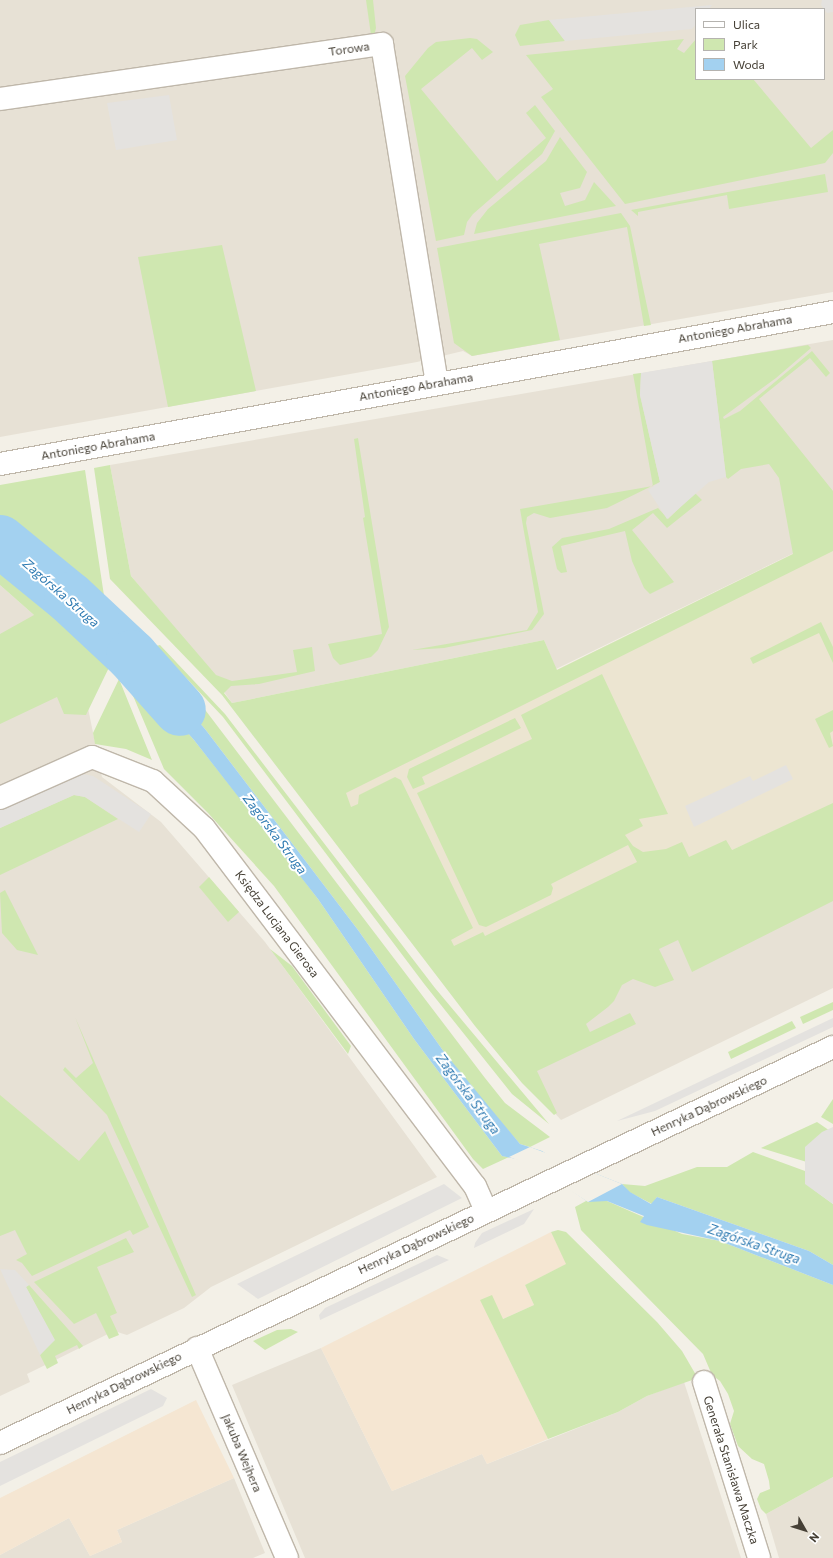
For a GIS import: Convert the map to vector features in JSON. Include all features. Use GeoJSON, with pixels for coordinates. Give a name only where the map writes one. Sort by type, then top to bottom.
{"type":"FeatureCollection","features":[{"type":"Feature","properties":{"kind":"street","name":"Torowa"},"geometry":{"type":"LineString","coordinates":[[0,99],[382,44],[437,383]]}},
{"type":"Feature","properties":{"kind":"street","name":"Antoniego Abrahama"},"geometry":{"type":"LineString","coordinates":[[0,464],[437,383],[833,312]]}},
{"type":"Feature","properties":{"kind":"street","name":"Księdza Lucjana Gierosa"},"geometry":{"type":"LineString","coordinates":[[0,798],[92,756],[153,781],[204,828],[476,1186],[486,1211]]}},
{"type":"Feature","properties":{"kind":"street","name":"Henryka Dąbrowskiego"},"geometry":{"type":"LineString","coordinates":[[0,1443],[197,1348],[833,1047]]}},
{"type":"Feature","properties":{"kind":"street","name":"Jakuba Wejhera"},"geometry":{"type":"LineString","coordinates":[[197,1348],[287,1558]]}},
{"type":"Feature","properties":{"kind":"street","name":"Generała Stanisława Maczka"},"geometry":{"type":"LineString","coordinates":[[704,1382],[759,1558]]}},
{"type":"Feature","properties":{"kind":"shaded area"},"geometry":{"type":"Polygon","coordinates":[[[0,0],[833,0],[833,292],[472,356],[463,351],[417,362],[0,437],[0,0]]]}},
{"type":"Feature","properties":{"kind":"shaded area"},"geometry":{"type":"Polygon","coordinates":[[[822,0],[833,0],[833,12],[827,13],[825,8],[821,5],[822,0]]]}},
{"type":"Feature","properties":{"kind":"shaded area"},"geometry":{"type":"Polygon","coordinates":[[[712,5],[710,8],[695,8],[695,25],[692,29],[565,41],[549,20],[712,5]]]}},
{"type":"Feature","properties":{"kind":"shaded area"},"geometry":{"type":"Polygon","coordinates":[[[169,95],[177,140],[116,150],[107,103],[169,95]]]}},
{"type":"Feature","properties":{"kind":"shaded area"},"geometry":{"type":"Polygon","coordinates":[[[833,340],[833,534],[556,669],[544,640],[232,703],[197,654],[131,576],[110,465],[833,340]]]}},
{"type":"Feature","properties":{"kind":"shaded area"},"geometry":{"type":"Polygon","coordinates":[[[712,361],[726,477],[709,482],[667,519],[648,490],[660,482],[640,395],[641,373],[712,361]]]}},
{"type":"Feature","properties":{"kind":"shaded area"},"geometry":{"type":"Polygon","coordinates":[[[833,534],[833,804],[443,982],[302,795],[833,534]]]}},
{"type":"Feature","properties":{"kind":"shaded area"},"geometry":{"type":"Polygon","coordinates":[[[0,585],[34,615],[110,664],[88,708],[102,777],[161,822],[265,942],[437,1177],[211,1287],[184,1308],[127,1335],[114,1331],[27,1374],[30,1382],[0,1396],[0,585]]]}},
{"type":"Feature","properties":{"kind":"shaded area"},"geometry":{"type":"Polygon","coordinates":[[[786,765],[793,779],[694,827],[685,806],[750,776],[753,781],[786,765]]]}},
{"type":"Feature","properties":{"kind":"shaded area"},"geometry":{"type":"Polygon","coordinates":[[[76,773],[93,776],[151,814],[139,832],[85,797],[74,795],[0,828],[0,806],[76,773]]]}},
{"type":"Feature","properties":{"kind":"shaded area"},"geometry":{"type":"Polygon","coordinates":[[[833,804],[833,988],[561,1120],[525,1080],[631,897],[833,804]]]}},
{"type":"Feature","properties":{"kind":"shaded area"},"geometry":{"type":"Polygon","coordinates":[[[833,1018],[833,1027],[655,1111],[617,1121],[833,1018]]]}},
{"type":"Feature","properties":{"kind":"shaded area"},"geometry":{"type":"Polygon","coordinates":[[[833,1127],[833,1204],[805,1184],[805,1147],[822,1132],[833,1127]]]}},
{"type":"Feature","properties":{"kind":"shaded area"},"geometry":{"type":"Polygon","coordinates":[[[444,1184],[462,1198],[258,1299],[237,1284],[444,1184]]]}},
{"type":"Feature","properties":{"kind":"shaded area"},"geometry":{"type":"Polygon","coordinates":[[[534,1209],[524,1224],[474,1248],[475,1243],[482,1233],[534,1209]]]}},
{"type":"Feature","properties":{"kind":"shaded area"},"geometry":{"type":"Polygon","coordinates":[[[551,1232],[567,1264],[525,1285],[534,1305],[492,1324],[548,1439],[487,1464],[482,1454],[392,1491],[321,1348],[551,1232]]]}},
{"type":"Feature","properties":{"kind":"shaded area"},"geometry":{"type":"Polygon","coordinates":[[[437,1255],[449,1260],[320,1320],[319,1315],[325,1308],[437,1255]]]}},
{"type":"Feature","properties":{"kind":"shaded area"},"geometry":{"type":"Polygon","coordinates":[[[0,1269],[15,1270],[29,1285],[26,1287],[55,1340],[40,1355],[0,1269]]]}},
{"type":"Feature","properties":{"kind":"shaded area"},"geometry":{"type":"Polygon","coordinates":[[[321,1348],[392,1491],[482,1454],[487,1464],[618,1412],[647,1396],[684,1382],[741,1558],[305,1558],[232,1385],[321,1348]]]}},
{"type":"Feature","properties":{"kind":"shaded area"},"geometry":{"type":"Polygon","coordinates":[[[151,1389],[167,1398],[163,1406],[0,1486],[0,1462],[151,1389]]]}},
{"type":"Feature","properties":{"kind":"shaded area"},"geometry":{"type":"Polygon","coordinates":[[[196,1400],[234,1478],[117,1530],[122,1542],[90,1556],[69,1518],[0,1555],[0,1498],[196,1400]]]}},
{"type":"Feature","properties":{"kind":"shaded area"},"geometry":{"type":"Polygon","coordinates":[[[833,1477],[833,1558],[779,1558],[766,1514],[833,1477]]]}},
{"type":"Feature","properties":{"kind":"shaded area"},"geometry":{"type":"Polygon","coordinates":[[[234,1478],[265,1553],[253,1558],[0,1558],[0,1555],[69,1518],[90,1556],[122,1542],[117,1530],[234,1478]]]}},
{"type":"Feature","properties":{"kind":"green space"},"geometry":{"type":"Polygon","coordinates":[[[366,0],[373,0],[376,28],[374,36],[371,35],[366,0]]]}},
{"type":"Feature","properties":{"kind":"green space"},"geometry":{"type":"Polygon","coordinates":[[[549,20],[565,41],[520,46],[515,35],[520,25],[549,20]]]}},
{"type":"Feature","properties":{"kind":"green space"},"geometry":{"type":"Polygon","coordinates":[[[470,38],[477,39],[493,52],[482,60],[472,48],[421,89],[497,181],[546,138],[526,113],[535,105],[555,131],[542,154],[473,214],[467,222],[464,235],[436,241],[405,76],[428,48],[436,42],[470,38]]]}},
{"type":"Feature","properties":{"kind":"green space"},"geometry":{"type":"Polygon","coordinates":[[[684,39],[677,49],[684,53],[695,40],[695,80],[754,80],[811,148],[833,130],[833,153],[825,163],[625,204],[541,97],[553,89],[526,55],[684,39]]]}},
{"type":"Feature","properties":{"kind":"green space"},"geometry":{"type":"Polygon","coordinates":[[[560,137],[587,172],[580,188],[560,193],[565,206],[585,200],[594,182],[616,206],[474,234],[477,223],[488,209],[546,161],[560,137]]]}},
{"type":"Feature","properties":{"kind":"green space"},"geometry":{"type":"Polygon","coordinates":[[[825,174],[828,192],[729,209],[727,195],[638,212],[638,216],[631,210],[825,174]]]}},
{"type":"Feature","properties":{"kind":"green space"},"geometry":{"type":"Polygon","coordinates":[[[621,213],[630,226],[651,325],[644,326],[627,227],[539,244],[560,340],[472,356],[454,343],[437,248],[621,213]]]}},
{"type":"Feature","properties":{"kind":"green space"},"geometry":{"type":"Polygon","coordinates":[[[222,245],[256,391],[168,407],[138,257],[222,245]]]}},
{"type":"Feature","properties":{"kind":"green space"},"geometry":{"type":"Polygon","coordinates":[[[808,345],[811,348],[776,378],[723,417],[724,419],[740,411],[812,351],[830,373],[826,377],[810,358],[759,399],[833,491],[833,551],[346,793],[351,807],[358,804],[359,795],[395,777],[401,780],[473,928],[451,940],[454,946],[483,932],[485,936],[637,862],[628,845],[551,884],[553,888],[551,895],[486,927],[479,925],[417,793],[532,739],[521,715],[602,674],[668,814],[639,819],[643,826],[625,835],[633,846],[643,852],[666,849],[682,842],[689,857],[726,840],[732,850],[833,803],[833,901],[692,972],[678,940],[659,949],[674,980],[655,987],[633,979],[622,985],[614,1001],[586,1024],[590,1032],[630,1013],[636,1024],[537,1071],[557,1113],[554,1115],[522,1083],[475,1026],[222,695],[110,579],[94,468],[110,465],[131,576],[216,675],[232,681],[297,672],[293,650],[312,647],[315,671],[259,684],[231,686],[224,693],[232,703],[544,640],[557,670],[793,554],[779,478],[769,464],[741,469],[728,479],[726,477],[712,361],[808,345]]]}},
{"type":"Feature","properties":{"kind":"green space"},"geometry":{"type":"Polygon","coordinates":[[[641,373],[640,395],[660,482],[653,485],[633,374],[641,373]]]}},
{"type":"Feature","properties":{"kind":"green space"},"geometry":{"type":"Polygon","coordinates":[[[358,438],[389,627],[378,650],[371,657],[340,665],[333,658],[328,644],[382,634],[363,518],[365,517],[354,439],[358,438]]]}},
{"type":"Feature","properties":{"kind":"green space"},"geometry":{"type":"Polygon","coordinates":[[[85,470],[108,622],[111,628],[0,533],[0,485],[85,470]]]}},
{"type":"Feature","properties":{"kind":"green space"},"geometry":{"type":"Polygon","coordinates":[[[651,486],[607,508],[550,518],[534,513],[527,517],[526,523],[544,614],[532,630],[444,648],[412,650],[527,630],[538,612],[520,509],[651,486]]]}},
{"type":"Feature","properties":{"kind":"green space"},"geometry":{"type":"Polygon","coordinates":[[[695,493],[702,500],[667,528],[653,513],[632,530],[674,582],[650,594],[644,588],[632,561],[625,531],[561,546],[567,572],[561,573],[557,569],[552,547],[562,538],[609,529],[658,508],[668,519],[695,493]]]}},
{"type":"Feature","properties":{"kind":"green space"},"geometry":{"type":"Polygon","coordinates":[[[0,548],[67,602],[87,627],[116,653],[86,715],[64,714],[57,697],[0,724],[0,634],[34,615],[0,585],[0,548]]]}},
{"type":"Feature","properties":{"kind":"green space"},"geometry":{"type":"Polygon","coordinates":[[[821,622],[833,647],[833,663],[819,633],[753,664],[750,658],[821,622]]]}},
{"type":"Feature","properties":{"kind":"green space"},"geometry":{"type":"Polygon","coordinates":[[[160,645],[225,714],[435,988],[549,1124],[512,1094],[425,985],[223,717],[156,646],[160,645]]]}},
{"type":"Feature","properties":{"kind":"green space"},"geometry":{"type":"Polygon","coordinates":[[[143,646],[151,650],[206,711],[505,1103],[550,1137],[530,1147],[520,1144],[481,1099],[444,1052],[358,930],[205,729],[137,650],[143,646]]]}},
{"type":"Feature","properties":{"kind":"green space"},"geometry":{"type":"Polygon","coordinates":[[[126,663],[194,740],[277,845],[318,899],[414,1039],[502,1156],[509,1157],[483,1169],[473,1159],[274,886],[208,813],[164,769],[123,672],[126,663]]]}},
{"type":"Feature","properties":{"kind":"green space"},"geometry":{"type":"Polygon","coordinates":[[[119,679],[152,760],[126,749],[95,744],[93,733],[119,679]]]}},
{"type":"Feature","properties":{"kind":"green space"},"geometry":{"type":"Polygon","coordinates":[[[833,710],[833,731],[830,733],[833,746],[829,748],[815,719],[833,710]]]}},
{"type":"Feature","properties":{"kind":"green space"},"geometry":{"type":"Polygon","coordinates":[[[515,718],[521,728],[422,777],[425,784],[413,789],[407,777],[409,769],[515,718]]]}},
{"type":"Feature","properties":{"kind":"green space"},"geometry":{"type":"Polygon","coordinates":[[[74,795],[85,797],[118,819],[0,875],[0,828],[74,795]]]}},
{"type":"Feature","properties":{"kind":"green space"},"geometry":{"type":"Polygon","coordinates":[[[209,877],[239,912],[228,922],[199,887],[209,877]]]}},
{"type":"Feature","properties":{"kind":"green space"},"geometry":{"type":"Polygon","coordinates":[[[5,890],[38,955],[17,950],[2,933],[0,893],[5,890]]]}},
{"type":"Feature","properties":{"kind":"green space"},"geometry":{"type":"Polygon","coordinates":[[[270,949],[292,966],[351,1046],[348,1054],[270,949]]]}},
{"type":"Feature","properties":{"kind":"green space"},"geometry":{"type":"Polygon","coordinates":[[[833,1002],[833,1010],[803,1024],[800,1017],[833,1002]]]}},
{"type":"Feature","properties":{"kind":"green space"},"geometry":{"type":"Polygon","coordinates":[[[75,1017],[196,1295],[192,1297],[107,1115],[63,1070],[65,1067],[76,1078],[93,1063],[75,1017]]]}},
{"type":"Feature","properties":{"kind":"green space"},"geometry":{"type":"Polygon","coordinates":[[[792,1021],[796,1028],[731,1059],[728,1052],[792,1021]]]}},
{"type":"Feature","properties":{"kind":"green space"},"geometry":{"type":"Polygon","coordinates":[[[0,1095],[79,1161],[105,1131],[149,1227],[133,1235],[130,1230],[32,1276],[22,1263],[16,1260],[27,1254],[15,1230],[0,1236],[0,1095]]]}},
{"type":"Feature","properties":{"kind":"green space"},"geometry":{"type":"Polygon","coordinates":[[[833,1099],[833,1124],[821,1117],[833,1099]]]}},
{"type":"Feature","properties":{"kind":"green space"},"geometry":{"type":"Polygon","coordinates":[[[817,1122],[833,1133],[810,1163],[761,1148],[817,1122]]]}},
{"type":"Feature","properties":{"kind":"green space"},"geometry":{"type":"Polygon","coordinates":[[[753,1152],[805,1171],[815,1172],[814,1190],[833,1204],[833,1265],[809,1251],[657,1197],[652,1204],[629,1192],[622,1184],[645,1186],[697,1167],[727,1167],[753,1152]]]}},
{"type":"Feature","properties":{"kind":"green space"},"geometry":{"type":"Polygon","coordinates":[[[586,1201],[607,1201],[682,1234],[720,1241],[833,1285],[833,1477],[766,1514],[761,1509],[757,1499],[760,1493],[770,1489],[769,1481],[764,1464],[752,1459],[738,1446],[730,1424],[734,1411],[728,1394],[720,1381],[712,1375],[703,1354],[581,1230],[575,1207],[586,1201]]]}},
{"type":"Feature","properties":{"kind":"green space"},"geometry":{"type":"Polygon","coordinates":[[[558,1230],[566,1232],[657,1322],[682,1351],[696,1375],[695,1379],[647,1396],[618,1412],[548,1439],[480,1300],[492,1295],[503,1319],[534,1305],[525,1285],[566,1264],[551,1232],[558,1230]]]}},
{"type":"Feature","properties":{"kind":"green space"},"geometry":{"type":"Polygon","coordinates":[[[126,1238],[134,1252],[97,1267],[117,1313],[110,1316],[119,1335],[109,1339],[96,1313],[74,1324],[34,1282],[126,1238]]]}},
{"type":"Feature","properties":{"kind":"green space"},"geometry":{"type":"Polygon","coordinates":[[[29,1285],[83,1346],[79,1349],[77,1345],[55,1356],[58,1363],[47,1369],[40,1355],[54,1340],[26,1287],[29,1285]]]}},
{"type":"Feature","properties":{"kind":"green space"},"geometry":{"type":"Polygon","coordinates":[[[291,1329],[298,1332],[265,1350],[253,1341],[277,1330],[291,1329]]]}},
{"type":"Feature","properties":{"kind":"water"},"geometry":{"type":"Polygon","coordinates":[[[0,533],[125,640],[116,653],[87,627],[67,602],[0,548],[0,533]]]}},
{"type":"Feature","properties":{"kind":"water"},"geometry":{"type":"Polygon","coordinates":[[[137,650],[205,729],[358,930],[444,1052],[520,1144],[542,1151],[568,1168],[574,1165],[622,1184],[630,1192],[651,1204],[657,1197],[809,1251],[833,1265],[833,1285],[720,1241],[647,1225],[640,1222],[644,1216],[607,1201],[588,1202],[530,1162],[502,1156],[414,1039],[318,899],[194,740],[126,663],[137,650]]]}},
{"type":"Feature","properties":{"kind":"pier"},"geometry":{"type":"Polygon","coordinates":[[[530,1147],[554,1156],[568,1166],[572,1164],[622,1184],[588,1202],[529,1164],[509,1157],[530,1147]]]}},
{"type":"Feature","properties":{"kind":"waterway","name":"Zagórska Struga"},"geometry":{"type":"LineString","coordinates":[[0,541],[70,598],[132,656],[180,710]]}}]}
